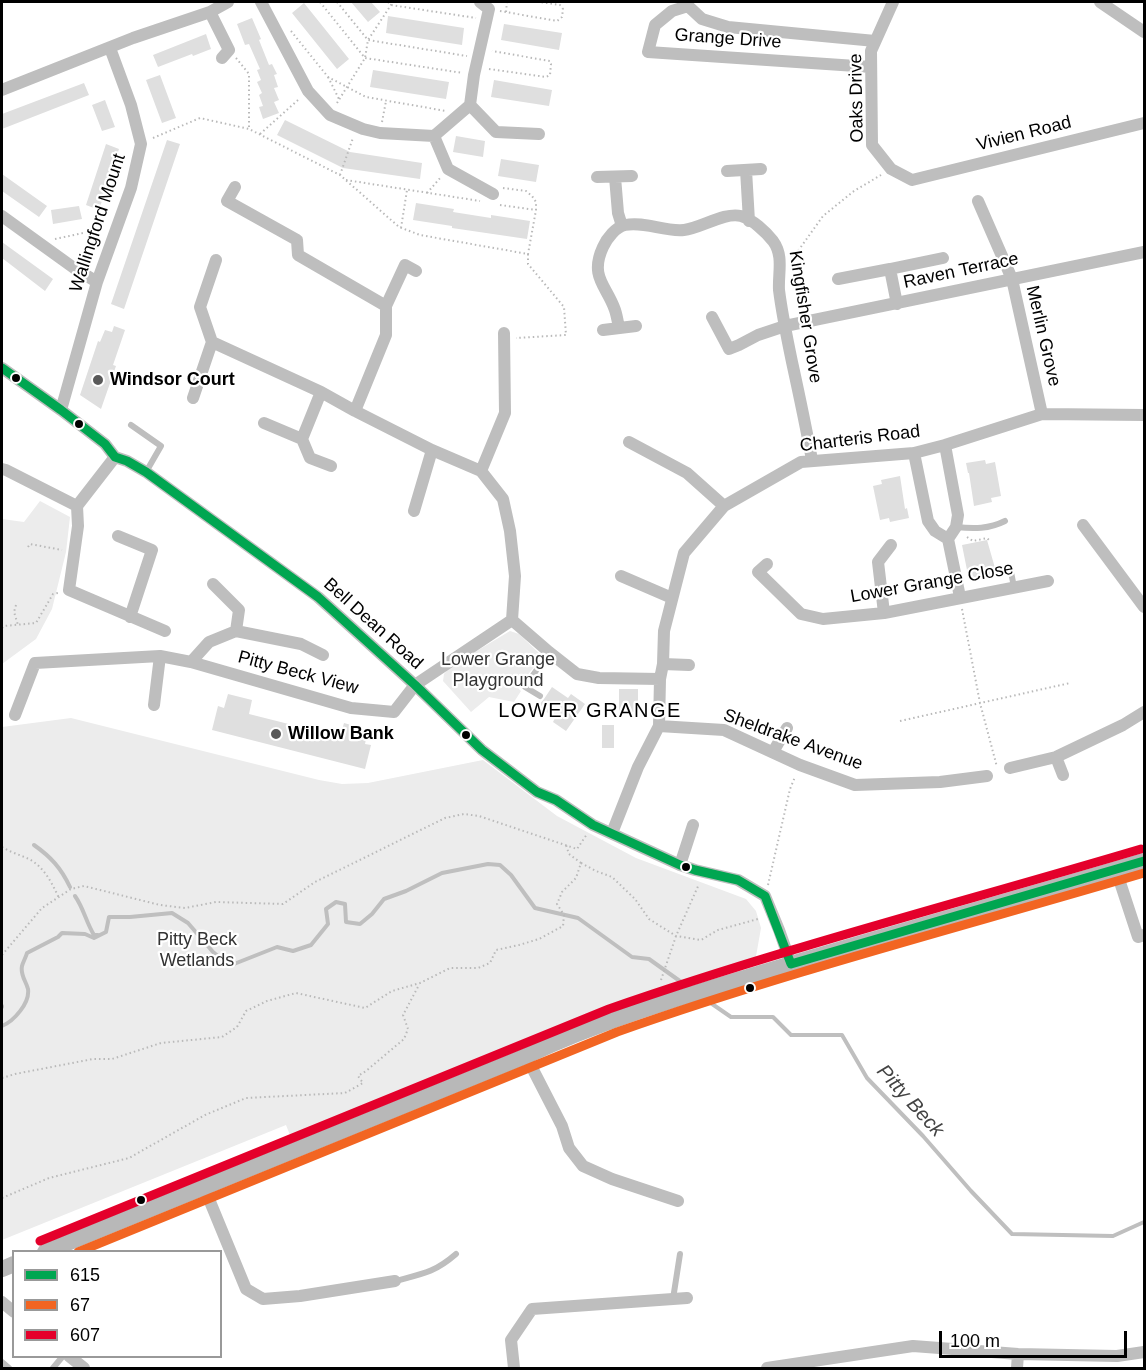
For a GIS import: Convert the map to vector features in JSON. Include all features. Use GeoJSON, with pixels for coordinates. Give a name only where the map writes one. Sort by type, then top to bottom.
{"type":"FeatureCollection","features":[{"type":"Feature","properties":{"kind":"main road"},"geometry":{"type":"LineString","coordinates":[[47,1250],[554,1043],[667,1001],[1144,861]]}},
{"type":"Feature","properties":{"kind":"street"},"geometry":{"type":"LineString","coordinates":[[2,90],[133,38],[210,12],[228,2]]}},
{"type":"Feature","properties":{"kind":"street"},"geometry":{"type":"LineString","coordinates":[[261,2],[308,91],[330,115],[357,127],[380,133],[434,136],[465,109],[477,62],[485,10]]}},
{"type":"Feature","properties":{"kind":"street","name":"Oaks Drive"},"geometry":{"type":"LineString","coordinates":[[893,2],[871,51],[872,145],[891,169],[912,180]]}},
{"type":"Feature","properties":{"kind":"street"},"geometry":{"type":"LineString","coordinates":[[1100,2],[1144,32]]}},
{"type":"Feature","properties":{"kind":"street","name":"Grange Drive"},"geometry":{"type":"LineString","coordinates":[[871,67],[648,52],[655,25],[672,11],[687,4],[702,19],[728,27],[875,42]]}},
{"type":"Feature","properties":{"kind":"street"},"geometry":{"type":"LineString","coordinates":[[210,12],[226,54]]}},
{"type":"Feature","properties":{"kind":"street","name":"Wallingford Mount"},"geometry":{"type":"LineString","coordinates":[[61,410],[97,282],[131,188],[141,144],[131,105],[111,48]]}},
{"type":"Feature","properties":{"kind":"street"},"geometry":{"type":"LineString","coordinates":[[465,109],[496,132],[539,134]]}},
{"type":"Feature","properties":{"kind":"street","name":"Vivien Road"},"geometry":{"type":"LineString","coordinates":[[912,180],[1144,123]]}},
{"type":"Feature","properties":{"kind":"street"},"geometry":{"type":"LineString","coordinates":[[434,136],[448,170],[493,199]]}},
{"type":"Feature","properties":{"kind":"street"},"geometry":{"type":"LineString","coordinates":[[728,171],[761,169]]}},
{"type":"Feature","properties":{"kind":"street"},"geometry":{"type":"LineString","coordinates":[[746,170],[749,221]]}},
{"type":"Feature","properties":{"kind":"street"},"geometry":{"type":"LineString","coordinates":[[597,177],[632,176]]}},
{"type":"Feature","properties":{"kind":"street"},"geometry":{"type":"LineString","coordinates":[[615,177],[618,213],[622,226]]}},
{"type":"Feature","properties":{"kind":"street"},"geometry":{"type":"LineString","coordinates":[[234,187],[227,201],[297,240],[298,255],[386,306]]}},
{"type":"Feature","properties":{"kind":"street","name":"Merlin Grove"},"geometry":{"type":"LineString","coordinates":[[978,201],[1012,279],[1042,414]]}},
{"type":"Feature","properties":{"kind":"street"},"geometry":{"type":"LineString","coordinates":[[2,216],[97,282]]}},
{"type":"Feature","properties":{"kind":"street"},"geometry":{"type":"LineString","coordinates":[[619,328],[615,310],[600,281],[598,268],[603,246],[618,227],[638,224],[670,230],[684,230],[726,217],[740,216],[749,221]]}},
{"type":"Feature","properties":{"kind":"street","name":"Kingfisher Grove"},"geometry":{"type":"LineString","coordinates":[[749,221],[764,232],[780,255],[779,287],[785,326],[812,460]]}},
{"type":"Feature","properties":{"kind":"street","name":"Raven Terrace"},"geometry":{"type":"LineString","coordinates":[[712,317],[729,349],[758,335],[785,326],[1144,252]]}},
{"type":"Feature","properties":{"kind":"street"},"geometry":{"type":"LineString","coordinates":[[838,279],[943,258]]}},
{"type":"Feature","properties":{"kind":"street"},"geometry":{"type":"LineString","coordinates":[[193,398],[212,342],[200,307],[216,260]]}},
{"type":"Feature","properties":{"kind":"street"},"geometry":{"type":"LineString","coordinates":[[355,411],[386,335],[386,306],[405,265],[416,271]]}},
{"type":"Feature","properties":{"kind":"street"},"geometry":{"type":"LineString","coordinates":[[890,269],[897,304]]}},
{"type":"Feature","properties":{"kind":"street"},"geometry":{"type":"LineString","coordinates":[[603,330],[636,326]]}},
{"type":"Feature","properties":{"kind":"street"},"geometry":{"type":"LineString","coordinates":[[481,471],[505,413],[504,336]]}},
{"type":"Feature","properties":{"kind":"street"},"geometry":{"type":"LineString","coordinates":[[212,342],[321,392],[432,450],[481,471],[503,499],[510,531],[515,576],[512,620]]}},
{"type":"Feature","properties":{"kind":"street","name":"Bell Dean Road"},"geometry":{"type":"LineString","coordinates":[[2,368],[105,444],[115,457],[128,461],[146,472],[318,597],[415,685],[482,750],[537,792],[556,800],[593,825],[680,865],[738,880],[765,896]]}},
{"type":"Feature","properties":{"kind":"street"},"geometry":{"type":"LineString","coordinates":[[302,439],[321,392]]}},
{"type":"Feature","properties":{"kind":"street","name":"Charteris Road"},"geometry":{"type":"LineString","coordinates":[[612,833],[638,767],[660,726],[660,679],[664,631],[684,553],[724,506],[801,462],[914,453],[1042,414],[1144,415]]}},
{"type":"Feature","properties":{"kind":"street"},"geometry":{"type":"LineString","coordinates":[[264,423],[302,439],[310,458],[332,466]]}},
{"type":"Feature","properties":{"kind":"street"},"geometry":{"type":"LineString","coordinates":[[629,442],[687,472],[724,506]]}},
{"type":"Feature","properties":{"kind":"street"},"geometry":{"type":"LineString","coordinates":[[945,445],[958,515],[956,528],[948,538]]}},
{"type":"Feature","properties":{"kind":"street"},"geometry":{"type":"LineString","coordinates":[[414,511],[432,450]]}},
{"type":"Feature","properties":{"kind":"street"},"geometry":{"type":"LineString","coordinates":[[914,453],[928,521],[935,531],[948,538]]}},
{"type":"Feature","properties":{"kind":"street"},"geometry":{"type":"LineString","coordinates":[[115,457],[77,506],[78,526],[69,590],[165,631]]}},
{"type":"Feature","properties":{"kind":"street"},"geometry":{"type":"LineString","coordinates":[[2,469],[77,506]]}},
{"type":"Feature","properties":{"kind":"street"},"geometry":{"type":"LineString","coordinates":[[1083,525],[1144,607]]}},
{"type":"Feature","properties":{"kind":"street"},"geometry":{"type":"LineString","coordinates":[[118,536],[152,550],[130,617]]}},
{"type":"Feature","properties":{"kind":"street"},"geometry":{"type":"LineString","coordinates":[[948,538],[960,597]]}},
{"type":"Feature","properties":{"kind":"street"},"geometry":{"type":"LineString","coordinates":[[884,613],[878,562],[891,545]]}},
{"type":"Feature","properties":{"kind":"street","name":"Lower Grange Close"},"geometry":{"type":"LineString","coordinates":[[767,564],[758,572],[801,614],[823,619],[884,613],[1048,581]]}},
{"type":"Feature","properties":{"kind":"street"},"geometry":{"type":"LineString","coordinates":[[621,576],[672,598]]}},
{"type":"Feature","properties":{"kind":"street"},"geometry":{"type":"LineString","coordinates":[[213,584],[239,610],[236,631]]}},
{"type":"Feature","properties":{"kind":"street"},"geometry":{"type":"LineString","coordinates":[[512,620],[578,674],[599,678],[660,679]]}},
{"type":"Feature","properties":{"kind":"street"},"geometry":{"type":"LineString","coordinates":[[415,685],[512,620]]}},
{"type":"Feature","properties":{"kind":"street"},"geometry":{"type":"LineString","coordinates":[[191,662],[209,642],[236,631],[301,644],[323,655]]}},
{"type":"Feature","properties":{"kind":"street"},"geometry":{"type":"LineString","coordinates":[[154,705],[160,656]]}},
{"type":"Feature","properties":{"kind":"street","name":"Pitty Beck View"},"geometry":{"type":"LineString","coordinates":[[15,715],[35,663],[160,656],[191,662],[351,708],[394,712],[415,685]]}},
{"type":"Feature","properties":{"kind":"street"},"geometry":{"type":"LineString","coordinates":[[663,664],[688,665]]}},
{"type":"Feature","properties":{"kind":"street","name":"Sheldrake Avenue"},"geometry":{"type":"LineString","coordinates":[[660,726],[724,730],[800,765],[855,785],[940,782],[998,772],[1056,757],[1123,725],[1144,712]]}},
{"type":"Feature","properties":{"kind":"street"},"geometry":{"type":"LineString","coordinates":[[773,752],[787,728]]}},
{"type":"Feature","properties":{"kind":"street"},"geometry":{"type":"LineString","coordinates":[[1056,757],[1063,775]]}},
{"type":"Feature","properties":{"kind":"street"},"geometry":{"type":"LineString","coordinates":[[680,865],[693,825]]}},
{"type":"Feature","properties":{"kind":"street"},"geometry":{"type":"LineString","coordinates":[[1116,870],[1138,937],[1144,935]]}},
{"type":"Feature","properties":{"kind":"street"},"geometry":{"type":"LineString","coordinates":[[765,896],[791,964]]}},
{"type":"Feature","properties":{"kind":"street"},"geometry":{"type":"LineString","coordinates":[[526,1056],[562,1126],[569,1148],[583,1166],[612,1179],[678,1201]]}},
{"type":"Feature","properties":{"kind":"street"},"geometry":{"type":"LineString","coordinates":[[204,1187],[246,1288],[263,1299],[300,1296],[395,1281]]}},
{"type":"Feature","properties":{"kind":"street"},"geometry":{"type":"LineString","coordinates":[[514,1368],[511,1340],[532,1309],[687,1298]]}},
{"type":"Feature","properties":{"kind":"street"},"geometry":{"type":"LineString","coordinates":[[767,1368],[913,1346],[1018,1354],[1117,1356],[1144,1352]]}},
{"type":"Feature","properties":{"kind":"street"},"geometry":{"type":"LineString","coordinates":[[1017,1368],[1018,1354]]}},
{"type":"Feature","properties":{"kind":"street"},"geometry":{"type":"LineString","coordinates":[[72,1358],[84,1368]]}},
{"type":"Feature","properties":{"kind":"lane"},"geometry":{"type":"LineString","coordinates":[[130,425],[161,446],[146,472]]}},
{"type":"Feature","properties":{"kind":"lane"},"geometry":{"type":"LineString","coordinates":[[956,528],[975,529],[995,526],[1005,521]]}},
{"type":"Feature","properties":{"kind":"lane"},"geometry":{"type":"LineString","coordinates":[[1011,572],[1014,587]]}},
{"type":"Feature","properties":{"kind":"lane"},"geometry":{"type":"LineString","coordinates":[[540,696],[525,687],[549,652]]}},
{"type":"Feature","properties":{"kind":"lane"},"geometry":{"type":"LineString","coordinates":[[395,1281],[426,1273],[442,1266],[456,1254]]}},
{"type":"Feature","properties":{"kind":"lane"},"geometry":{"type":"LineString","coordinates":[[673,1299],[680,1254]]}},
{"type":"Feature","properties":{"kind":"lane"},"geometry":{"type":"LineString","coordinates":[[2,1362],[9,1368]]}},
{"type":"Feature","properties":{"kind":"path"},"geometry":{"type":"LineString","coordinates":[[320,2],[365,57],[477,62],[550,62],[550,75],[546,77],[477,62],[368,40],[337,2]]}},
{"type":"Feature","properties":{"kind":"path"},"geometry":{"type":"LineString","coordinates":[[506,12],[507,2]]}},
{"type":"Feature","properties":{"kind":"path"},"geometry":{"type":"LineString","coordinates":[[330,115],[365,57],[368,40],[391,3],[506,12],[557,21],[562,17],[563,9],[560,5],[540,2]]}},
{"type":"Feature","properties":{"kind":"path"},"geometry":{"type":"LineString","coordinates":[[291,30],[328,77],[339,100]]}},
{"type":"Feature","properties":{"kind":"path"},"geometry":{"type":"LineString","coordinates":[[226,54],[249,74],[249,129]]}},
{"type":"Feature","properties":{"kind":"path"},"geometry":{"type":"LineString","coordinates":[[328,77],[366,98],[465,109]]}},
{"type":"Feature","properties":{"kind":"path"},"geometry":{"type":"LineString","coordinates":[[260,134],[308,91]]}},
{"type":"Feature","properties":{"kind":"path"},"geometry":{"type":"LineString","coordinates":[[380,133],[386,101]]}},
{"type":"Feature","properties":{"kind":"path"},"geometry":{"type":"LineString","coordinates":[[141,144],[200,118],[249,129],[340,176],[401,228],[420,235],[528,254]]}},
{"type":"Feature","properties":{"kind":"path"},"geometry":{"type":"LineString","coordinates":[[340,176],[357,127]]}},
{"type":"Feature","properties":{"kind":"path"},"geometry":{"type":"LineString","coordinates":[[779,264],[798,251],[823,216],[854,191],[891,169]]}},
{"type":"Feature","properties":{"kind":"path"},"geometry":{"type":"LineString","coordinates":[[427,193],[448,170]]}},
{"type":"Feature","properties":{"kind":"path"},"geometry":{"type":"LineString","coordinates":[[346,180],[481,202]]}},
{"type":"Feature","properties":{"kind":"path"},"geometry":{"type":"LineString","coordinates":[[504,336],[566,335],[564,307],[528,264],[528,254],[536,210],[536,202],[526,192],[503,188],[493,199],[536,210]]}},
{"type":"Feature","properties":{"kind":"path"},"geometry":{"type":"LineString","coordinates":[[401,228],[407,190]]}},
{"type":"Feature","properties":{"kind":"path"},"geometry":{"type":"LineString","coordinates":[[38,242],[117,226]]}},
{"type":"Feature","properties":{"kind":"path"},"geometry":{"type":"LineString","coordinates":[[28,548],[30,544],[75,552]]}},
{"type":"Feature","properties":{"kind":"path"},"geometry":{"type":"LineString","coordinates":[[2,628],[36,623],[53,594],[69,590]]}},
{"type":"Feature","properties":{"kind":"path"},"geometry":{"type":"LineString","coordinates":[[960,597],[980,703],[998,772]]}},
{"type":"Feature","properties":{"kind":"path"},"geometry":{"type":"LineString","coordinates":[[16,605],[14,612],[18,625]]}},
{"type":"Feature","properties":{"kind":"path"},"geometry":{"type":"LineString","coordinates":[[900,721],[1070,683]]}},
{"type":"Feature","properties":{"kind":"path"},"geometry":{"type":"LineString","coordinates":[[765,896],[790,789],[800,765]]}},
{"type":"Feature","properties":{"kind":"path"},"geometry":{"type":"LineString","coordinates":[[2,955],[42,908],[71,889],[84,886],[160,905],[185,908],[216,902],[283,904],[315,882],[445,818],[464,814],[479,816],[577,849],[593,825]]}},
{"type":"Feature","properties":{"kind":"path"},"geometry":{"type":"LineString","coordinates":[[566,845],[569,854],[581,864],[612,877],[635,899],[649,919],[676,936],[700,940],[717,930],[758,919]]}},
{"type":"Feature","properties":{"kind":"path"},"geometry":{"type":"LineString","coordinates":[[2,847],[31,860],[50,878],[59,898]]}},
{"type":"Feature","properties":{"kind":"path"},"geometry":{"type":"LineString","coordinates":[[2,1078],[93,1059],[112,1059],[161,1043],[222,1037],[237,1027],[246,1011],[267,1001],[296,993],[365,1008],[392,991],[420,983],[450,968],[478,968],[490,963],[496,950],[539,939],[563,926],[564,915],[557,904],[562,892],[576,878],[581,864]]}},
{"type":"Feature","properties":{"kind":"path"},"geometry":{"type":"LineString","coordinates":[[661,980],[676,936],[701,881]]}},
{"type":"Feature","properties":{"kind":"path"},"geometry":{"type":"LineString","coordinates":[[2,1198],[48,1179],[129,1158],[205,1115],[246,1098],[345,1093],[363,1083],[358,1076],[404,1039],[408,1029],[403,1015],[420,983]]}},
{"type":"Feature","properties":{"kind":"green space"},"geometry":{"type":"Polygon","coordinates":[[[40,501],[70,517],[66,552],[52,609],[36,639],[2,664],[2,519],[24,522],[40,501]]]}},
{"type":"Feature","properties":{"kind":"green space","name":"Lower Grange Playground"},"geometry":{"type":"Polygon","coordinates":[[[510,631],[519,634],[542,656],[518,688],[521,691],[514,702],[489,697],[471,712],[443,681],[444,674],[450,667],[510,631]]]}},
{"type":"Feature","properties":{"kind":"green space","name":"Pitty Beck Wetlands"},"geometry":{"type":"Polygon","coordinates":[[[71,718],[342,784],[368,783],[483,760],[557,816],[636,858],[746,899],[756,911],[761,928],[755,962],[591,1019],[292,1140],[286,1125],[2,1240],[2,727],[71,718]]]}},
{"type":"Feature","properties":{"kind":"building"},"geometry":{"type":"Polygon","coordinates":[[[351,2],[371,2],[380,12],[368,22],[351,2]]]}},
{"type":"Feature","properties":{"kind":"building"},"geometry":{"type":"Polygon","coordinates":[[[304,3],[349,59],[337,69],[292,13],[304,3]]]}},
{"type":"Feature","properties":{"kind":"building"},"geometry":{"type":"Polygon","coordinates":[[[388,16],[464,28],[462,45],[386,33],[388,16]]]}},
{"type":"Feature","properties":{"kind":"building"},"geometry":{"type":"Polygon","coordinates":[[[252,18],[269,65],[272,64],[277,74],[274,75],[278,87],[274,88],[279,100],[274,102],[279,113],[263,119],[259,107],[263,106],[259,95],[262,93],[257,82],[261,80],[257,70],[260,69],[249,44],[245,45],[237,24],[252,18]]]}},
{"type":"Feature","properties":{"kind":"building"},"geometry":{"type":"Polygon","coordinates":[[[504,24],[562,33],[559,50],[501,40],[504,24]]]}},
{"type":"Feature","properties":{"kind":"building"},"geometry":{"type":"Polygon","coordinates":[[[206,34],[211,49],[158,67],[153,55],[206,34]]]}},
{"type":"Feature","properties":{"kind":"building"},"geometry":{"type":"Polygon","coordinates":[[[373,70],[449,82],[446,99],[370,87],[373,70]]]}},
{"type":"Feature","properties":{"kind":"building"},"geometry":{"type":"Polygon","coordinates":[[[160,75],[176,118],[162,123],[146,80],[160,75]]]}},
{"type":"Feature","properties":{"kind":"building"},"geometry":{"type":"Polygon","coordinates":[[[494,80],[552,90],[549,106],[491,97],[494,80]]]}},
{"type":"Feature","properties":{"kind":"building"},"geometry":{"type":"Polygon","coordinates":[[[84,83],[89,95],[2,129],[2,114],[84,83]]]}},
{"type":"Feature","properties":{"kind":"building"},"geometry":{"type":"Polygon","coordinates":[[[105,100],[115,127],[102,131],[92,105],[105,100]]]}},
{"type":"Feature","properties":{"kind":"building"},"geometry":{"type":"Polygon","coordinates":[[[285,120],[350,152],[422,163],[420,179],[343,168],[277,135],[285,120]]]}},
{"type":"Feature","properties":{"kind":"building"},"geometry":{"type":"Polygon","coordinates":[[[456,136],[485,141],[483,157],[453,152],[456,136]]]}},
{"type":"Feature","properties":{"kind":"building"},"geometry":{"type":"Polygon","coordinates":[[[167,140],[180,144],[124,309],[111,304],[167,140]]]}},
{"type":"Feature","properties":{"kind":"building"},"geometry":{"type":"Polygon","coordinates":[[[106,144],[119,149],[99,210],[86,205],[106,144]]]}},
{"type":"Feature","properties":{"kind":"building"},"geometry":{"type":"Polygon","coordinates":[[[501,159],[539,165],[536,182],[498,176],[501,159]]]}},
{"type":"Feature","properties":{"kind":"building"},"geometry":{"type":"Polygon","coordinates":[[[2,174],[47,206],[39,217],[2,191],[2,174]]]}},
{"type":"Feature","properties":{"kind":"building"},"geometry":{"type":"Polygon","coordinates":[[[416,203],[491,218],[491,215],[530,221],[527,239],[413,220],[416,203]]]}},
{"type":"Feature","properties":{"kind":"building"},"geometry":{"type":"Polygon","coordinates":[[[79,206],[82,219],[53,224],[51,210],[79,206]]]}},
{"type":"Feature","properties":{"kind":"building"},"geometry":{"type":"Polygon","coordinates":[[[2,242],[53,279],[45,291],[2,258],[2,242]]]}},
{"type":"Feature","properties":{"kind":"building","name":"Windsor Court"},"geometry":{"type":"Polygon","coordinates":[[[114,326],[125,330],[113,365],[116,366],[101,409],[80,395],[98,341],[100,342],[105,330],[112,332],[114,326]]]}},
{"type":"Feature","properties":{"kind":"building"},"geometry":{"type":"Polygon","coordinates":[[[985,460],[986,464],[995,462],[1001,496],[991,498],[992,502],[974,506],[966,463],[985,460]]]}},
{"type":"Feature","properties":{"kind":"building"},"geometry":{"type":"Polygon","coordinates":[[[900,476],[905,509],[907,508],[909,518],[890,522],[889,518],[880,520],[873,486],[882,484],[881,480],[900,476]]]}},
{"type":"Feature","properties":{"kind":"building"},"geometry":{"type":"Polygon","coordinates":[[[987,540],[995,568],[992,568],[994,575],[969,580],[962,545],[987,540]]]}},
{"type":"Feature","properties":{"kind":"building"},"geometry":{"type":"Polygon","coordinates":[[[552,687],[568,698],[571,694],[585,704],[566,731],[553,722],[555,718],[538,706],[552,687]]]}},
{"type":"Feature","properties":{"kind":"building"},"geometry":{"type":"Polygon","coordinates":[[[619,689],[638,689],[638,712],[619,712],[619,689]]]}},
{"type":"Feature","properties":{"kind":"building","name":"Willow Bank"},"geometry":{"type":"Polygon","coordinates":[[[228,694],[252,700],[249,714],[340,737],[344,723],[368,730],[365,744],[371,745],[365,769],[212,730],[218,706],[224,708],[228,694]]]}},
{"type":"Feature","properties":{"kind":"building"},"geometry":{"type":"Polygon","coordinates":[[[602,725],[614,725],[614,748],[602,748],[602,725]]]}},
{"type":"Feature","properties":{"kind":"waterway"},"geometry":{"type":"LineString","coordinates":[[34,845],[55,863],[70,887]]}},
{"type":"Feature","properties":{"kind":"waterway","name":"Pitty Beck"},"geometry":{"type":"LineString","coordinates":[[2,1026],[16,1016],[24,1006],[28,989],[22,975],[22,964],[27,953],[62,933],[85,934],[94,938],[106,932],[109,917],[172,913],[188,923],[213,952],[224,961],[234,964],[277,947],[293,951],[311,945],[328,924],[326,909],[336,902],[345,904],[346,922],[360,924],[384,899],[442,873],[488,864],[500,865],[511,875],[535,908],[578,918],[632,957],[649,959],[691,989]]}},
{"type":"Feature","properties":{"kind":"waterway"},"geometry":{"type":"LineString","coordinates":[[75,896],[94,935],[98,935]]}},
{"type":"Feature","properties":{"kind":"waterway","name":"Pitty Beck"},"geometry":{"type":"LineString","coordinates":[[702,997],[731,1017],[773,1017],[791,1035],[842,1035],[867,1078],[1012,1234],[1113,1236],[1144,1222]]}},
{"type":"Feature","properties":{"kind":"transit line","name":"615"},"geometry":{"type":"LineString","coordinates":[[2,368],[105,444],[115,457],[146,472],[318,597],[415,685],[482,750],[537,792],[556,800],[593,825],[680,865],[738,880],[765,896],[791,964],[1144,861]]}},
{"type":"Feature","properties":{"kind":"transit line","name":"607"},"geometry":{"type":"LineString","coordinates":[[40,1241],[609,1009],[807,946],[1141,849]]}},
{"type":"Feature","properties":{"kind":"transit line","name":"67"},"geometry":{"type":"LineString","coordinates":[[83,1250],[617,1032],[814,969],[1144,873]]}},
{"type":"Feature","properties":{"kind":"place","name":"Windsor Court"},"geometry":{"type":"Point","coordinates":[98,380]}},
{"type":"Feature","properties":{"kind":"place","name":"Willow Bank"},"geometry":{"type":"Point","coordinates":[276,734]}},
{"type":"Feature","properties":{"kind":"district","name":"LOWER GRANGE"},"geometry":{"type":"Point","coordinates":[590,711]}}]}
